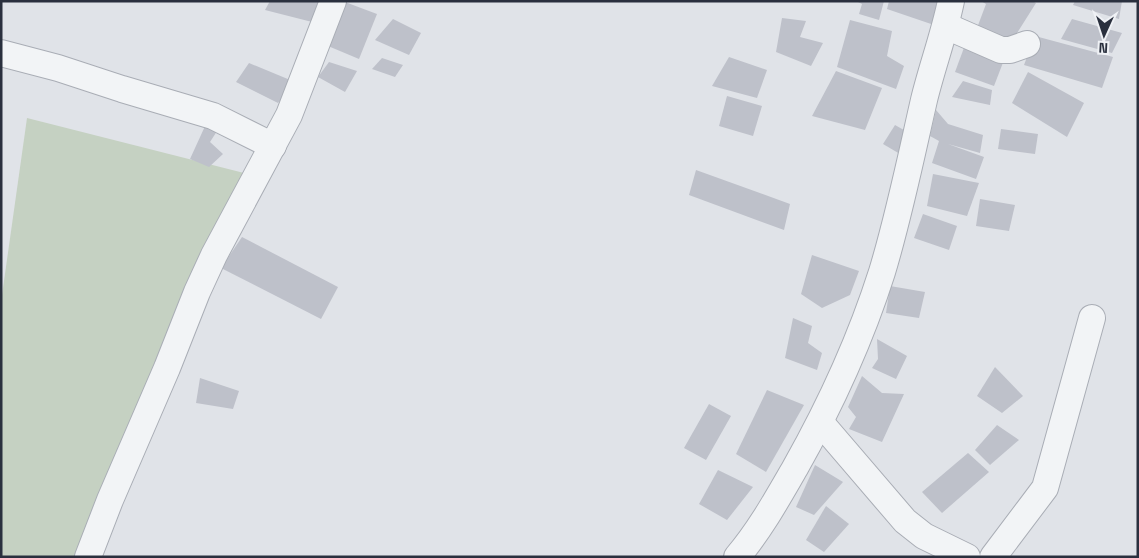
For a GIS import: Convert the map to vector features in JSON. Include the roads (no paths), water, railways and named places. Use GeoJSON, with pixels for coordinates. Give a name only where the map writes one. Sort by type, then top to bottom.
{"type":"FeatureCollection","features":[{"type":"Feature","properties":{"kind":"street"},"geometry":{"type":"LineString","coordinates":[[88,557],[110,500],[214,255],[289,115],[333,1]]}},
{"type":"Feature","properties":{"kind":"street"},"geometry":{"type":"LineString","coordinates":[[737,557],[770,511],[821,423],[859,335],[882,272],[904,190],[925,96],[948,14],[1001,50],[1010,50],[1027,44]]}},
{"type":"Feature","properties":{"kind":"street"},"geometry":{"type":"LineString","coordinates":[[3,58],[213,116],[273,146]]}},
{"type":"Feature","properties":{"kind":"street"},"geometry":{"type":"LineString","coordinates":[[994,557],[1045,488],[1092,318]]}},
{"type":"Feature","properties":{"kind":"street"},"geometry":{"type":"LineString","coordinates":[[821,423],[906,521],[924,536],[967,557]]}}]}
